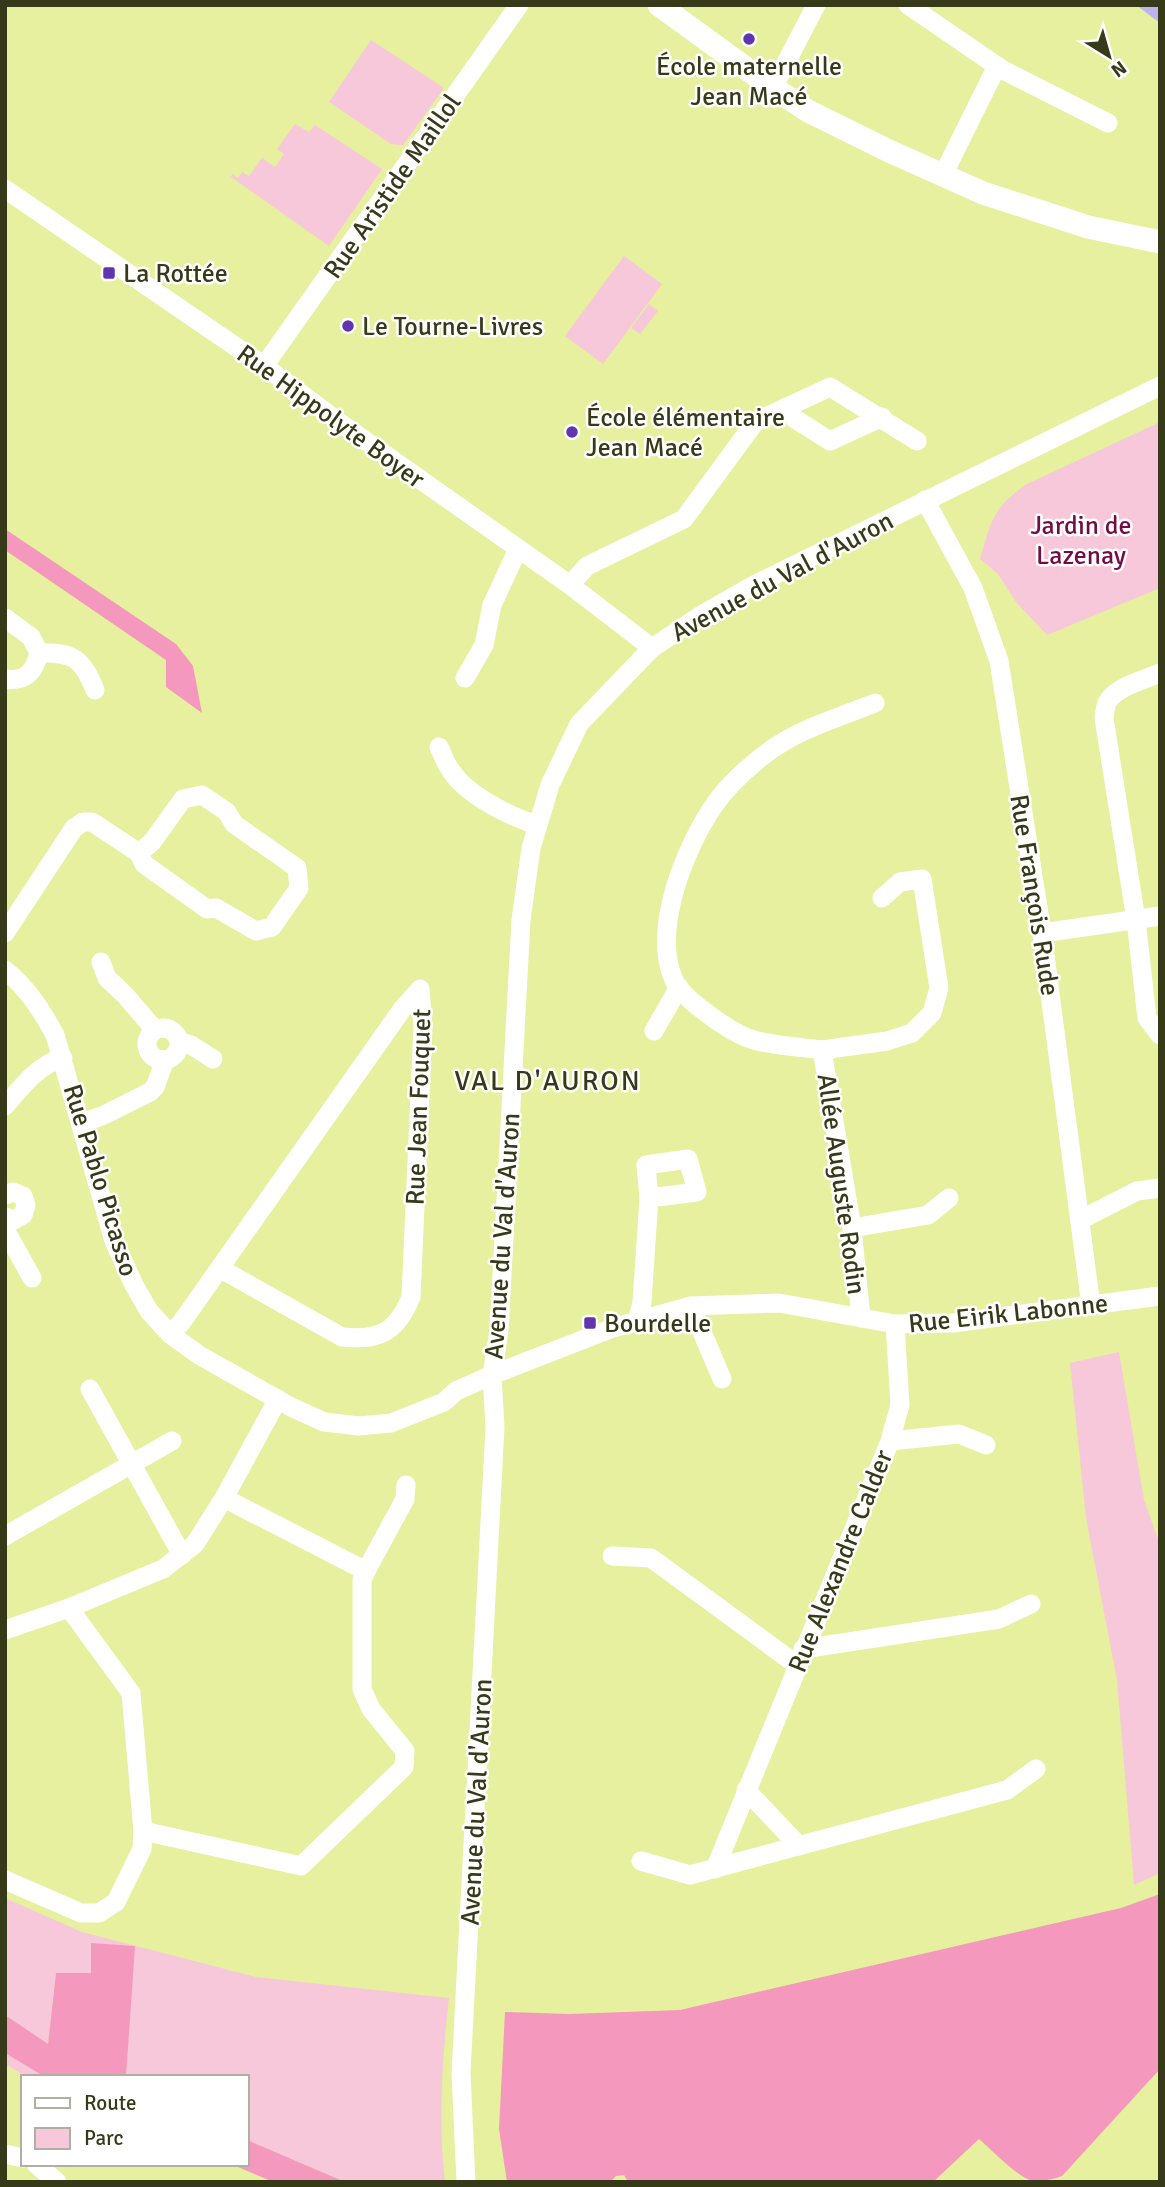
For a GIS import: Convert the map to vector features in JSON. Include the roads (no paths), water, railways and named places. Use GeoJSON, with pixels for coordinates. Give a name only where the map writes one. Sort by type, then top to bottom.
{"type":"FeatureCollection","features":[{"type":"Feature","properties":{"kind":"street","name":"Rue Aristide Maillol"},"geometry":{"type":"LineString","coordinates":[[264,366],[519,5]]}},
{"type":"Feature","properties":{"kind":"street"},"geometry":{"type":"LineString","coordinates":[[659,5],[808,111],[943,175],[983,193],[1088,227],[1160,242]]}},
{"type":"Feature","properties":{"kind":"street"},"geometry":{"type":"LineString","coordinates":[[773,88],[816,5]]}},
{"type":"Feature","properties":{"kind":"street"},"geometry":{"type":"LineString","coordinates":[[908,5],[997,66],[1108,123]]}},
{"type":"Feature","properties":{"kind":"street"},"geometry":{"type":"LineString","coordinates":[[943,175],[997,66]]}},
{"type":"Feature","properties":{"kind":"street","name":"Rue Hippolyte Boyer"},"geometry":{"type":"LineString","coordinates":[[5,189],[264,366],[343,425],[570,584],[652,648]]}},
{"type":"Feature","properties":{"kind":"street","name":"Avenue du Val d'Auron"},"geometry":{"type":"LineString","coordinates":[[466,2182],[461,2073],[494,1441],[492,1375],[500,1326],[521,920],[531,848],[550,785],[579,724],[652,648],[703,614],[754,584],[1160,386]]}},
{"type":"Feature","properties":{"kind":"street"},"geometry":{"type":"LineString","coordinates":[[570,584],[587,566],[684,519],[755,422],[830,387],[882,417],[916,441]]}},
{"type":"Feature","properties":{"kind":"street"},"geometry":{"type":"LineString","coordinates":[[786,407],[795,419],[830,441],[882,417]]}},
{"type":"Feature","properties":{"kind":"street","name":"Rue François Rude"},"geometry":{"type":"LineString","coordinates":[[925,500],[973,588],[999,661],[1042,933],[1091,1306]]}},
{"type":"Feature","properties":{"kind":"street"},"geometry":{"type":"LineString","coordinates":[[465,678],[484,645],[492,605],[518,549]]}},
{"type":"Feature","properties":{"kind":"street"},"geometry":{"type":"LineString","coordinates":[[5,618],[31,637],[39,653],[35,668],[28,677],[5,679]]}},
{"type":"Feature","properties":{"kind":"street"},"geometry":{"type":"LineString","coordinates":[[39,653],[64,653],[86,668],[95,690]]}},
{"type":"Feature","properties":{"kind":"street"},"geometry":{"type":"LineString","coordinates":[[1160,673],[1115,695],[1107,702],[1104,718],[1136,920],[1152,994],[1147,1018],[1160,1035]]}},
{"type":"Feature","properties":{"kind":"street","name":"Allée Auguste Rodin"},"geometry":{"type":"LineString","coordinates":[[875,703],[806,730],[765,754],[731,784],[715,804],[694,837],[673,900],[666,938],[668,961],[674,981],[703,1011],[751,1040],[822,1050],[887,1041],[912,1033],[932,1013],[939,988],[922,879],[900,882],[882,898]]}},
{"type":"Feature","properties":{"kind":"street"},"geometry":{"type":"LineString","coordinates":[[439,747],[453,774],[493,807],[538,825]]}},
{"type":"Feature","properties":{"kind":"street"},"geometry":{"type":"LineString","coordinates":[[5,933],[74,828],[83,822],[92,822],[139,853],[144,864],[207,909],[216,908],[256,931],[272,927],[299,888],[297,868],[234,824],[227,812],[202,794],[183,799],[152,842],[139,853]]}},
{"type":"Feature","properties":{"kind":"street"},"geometry":{"type":"LineString","coordinates":[[1042,933],[1160,916]]}},
{"type":"Feature","properties":{"kind":"street"},"geometry":{"type":"LineString","coordinates":[[101,962],[107,978],[155,1030]]}},
{"type":"Feature","properties":{"kind":"street","name":"Rue Pablo Picasso"},"geometry":{"type":"LineString","coordinates":[[5,970],[23,986],[55,1035],[114,1241],[149,1311],[170,1334],[199,1355],[324,1422],[359,1426],[391,1423],[444,1402],[456,1391],[492,1375]]}},
{"type":"Feature","properties":{"kind":"street"},"geometry":{"type":"LineString","coordinates":[[654,1031],[679,987]]}},
{"type":"Feature","properties":{"kind":"street","name":"Rue Jean Fouquet"},"geometry":{"type":"LineString","coordinates":[[170,1334],[221,1269],[403,1008],[420,989],[423,1026],[411,1297],[404,1315],[390,1330],[364,1340],[342,1337],[221,1269]]}},
{"type":"Feature","properties":{"kind":"street"},"geometry":{"type":"LineString","coordinates":[[81,1122],[102,1116],[155,1087],[165,1060],[178,1051],[179,1041],[170,1029],[155,1030],[148,1038],[148,1049],[155,1058],[165,1060]]}},
{"type":"Feature","properties":{"kind":"street"},"geometry":{"type":"LineString","coordinates":[[179,1041],[213,1059]]}},
{"type":"Feature","properties":{"kind":"street","name":"Allée Auguste Rodin"},"geometry":{"type":"LineString","coordinates":[[822,1050],[852,1228],[861,1318]]}},
{"type":"Feature","properties":{"kind":"street"},"geometry":{"type":"LineString","coordinates":[[5,1106],[35,1072],[51,1061],[63,1058]]}},
{"type":"Feature","properties":{"kind":"street"},"geometry":{"type":"LineString","coordinates":[[1080,1220],[1137,1191],[1160,1188]]}},
{"type":"Feature","properties":{"kind":"street"},"geometry":{"type":"LineString","coordinates":[[5,1195],[13,1192],[23,1196],[26,1205],[23,1215],[14,1220],[5,1219],[7,1233],[32,1278]]}},
{"type":"Feature","properties":{"kind":"street"},"geometry":{"type":"LineString","coordinates":[[638,1319],[642,1302],[649,1198]]}},
{"type":"Feature","properties":{"kind":"street"},"geometry":{"type":"LineString","coordinates":[[852,1228],[928,1215],[949,1198]]}},
{"type":"Feature","properties":{"kind":"street","name":"Rue Eirik Labonne"},"geometry":{"type":"LineString","coordinates":[[492,1375],[638,1319],[691,1307],[779,1303],[895,1324],[953,1323],[1160,1296]]}},
{"type":"Feature","properties":{"kind":"street"},"geometry":{"type":"LineString","coordinates":[[691,1307],[722,1379]]}},
{"type":"Feature","properties":{"kind":"street","name":"Rue Alexandre Calder"},"geometry":{"type":"LineString","coordinates":[[715,1869],[890,1441],[900,1405],[895,1324]]}},
{"type":"Feature","properties":{"kind":"street"},"geometry":{"type":"LineString","coordinates":[[90,1389],[182,1555]]}},
{"type":"Feature","properties":{"kind":"street"},"geometry":{"type":"LineString","coordinates":[[5,1630],[68,1608],[163,1569],[195,1544],[224,1498],[278,1399]]}},
{"type":"Feature","properties":{"kind":"street"},"geometry":{"type":"LineString","coordinates":[[890,1441],[959,1434],[986,1445]]}},
{"type":"Feature","properties":{"kind":"street"},"geometry":{"type":"LineString","coordinates":[[5,1536],[172,1441]]}},
{"type":"Feature","properties":{"kind":"street"},"geometry":{"type":"LineString","coordinates":[[143,1831],[301,1866],[404,1767],[405,1751],[371,1709],[362,1689],[362,1580],[405,1499],[406,1485]]}},
{"type":"Feature","properties":{"kind":"street"},"geometry":{"type":"LineString","coordinates":[[224,1498],[366,1571]]}},
{"type":"Feature","properties":{"kind":"street"},"geometry":{"type":"LineString","coordinates":[[612,1556],[651,1558],[800,1657],[999,1619],[1031,1604]]}},
{"type":"Feature","properties":{"kind":"street"},"geometry":{"type":"LineString","coordinates":[[5,1880],[81,1913],[99,1913],[116,1902],[142,1849],[143,1831],[131,1693],[68,1608]]}},
{"type":"Feature","properties":{"kind":"street"},"geometry":{"type":"LineString","coordinates":[[641,1861],[690,1875],[1007,1790],[1036,1769]]}},
{"type":"Feature","properties":{"kind":"street"},"geometry":{"type":"LineString","coordinates":[[746,1790],[799,1846]]}},
{"type":"Feature","properties":{"kind":"street"},"geometry":{"type":"LineString","coordinates":[[38,2166],[57,2182]]}},
{"type":"Feature","properties":{"kind":"place","name":"École maternelle Jean Macé"},"geometry":{"type":"Point","coordinates":[749,39]}},
{"type":"Feature","properties":{"kind":"place","name":"La Rottée"},"geometry":{"type":"Point","coordinates":[109,273]}},
{"type":"Feature","properties":{"kind":"place","name":"Le Tourne-Livres"},"geometry":{"type":"Point","coordinates":[348,326]}},
{"type":"Feature","properties":{"kind":"place","name":"École élémentaire Jean Macé"},"geometry":{"type":"Point","coordinates":[572,432]}},
{"type":"Feature","properties":{"kind":"place","name":"Bourdelle"},"geometry":{"type":"Point","coordinates":[590,1323]}},
{"type":"Feature","properties":{"kind":"district","name":"VAL D'AURON"},"geometry":{"type":"Point","coordinates":[548,1080]}},
{"type":"Feature","properties":{"kind":"park label","name":"Jardin de Lazenay"},"geometry":{"type":"Point","coordinates":[1081,540]}}]}
